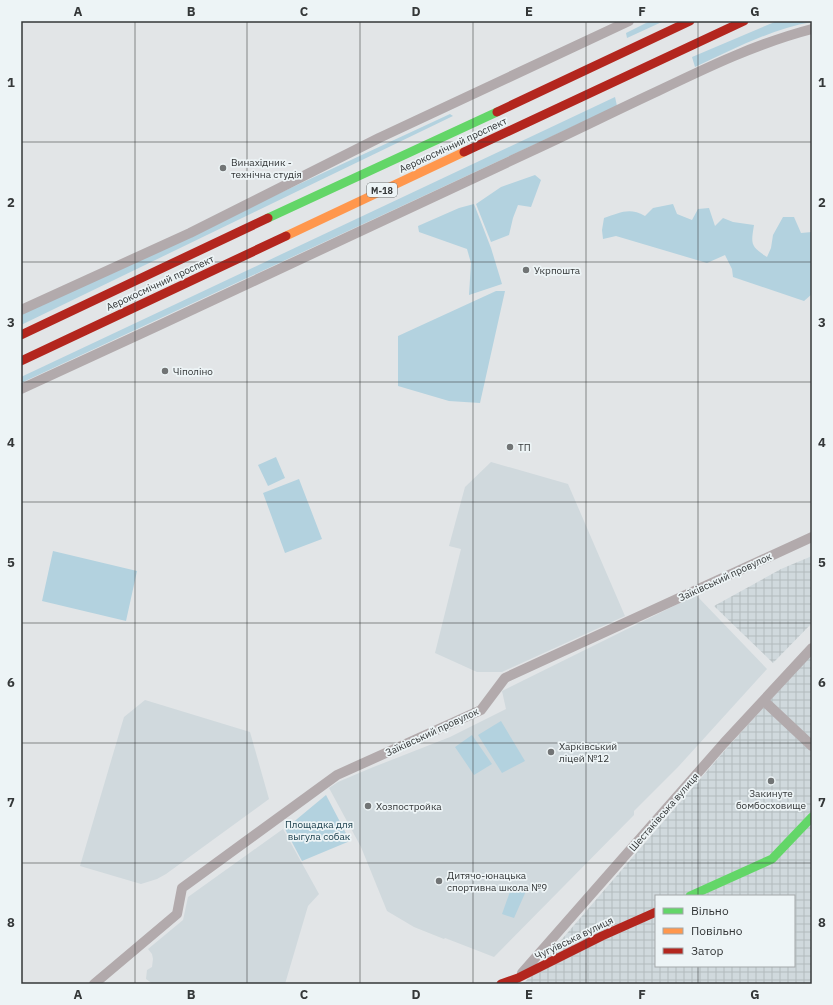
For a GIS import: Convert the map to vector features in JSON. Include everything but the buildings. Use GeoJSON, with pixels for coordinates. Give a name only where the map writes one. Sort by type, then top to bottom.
{"type":"FeatureCollection","features":[{"type":"Feature","properties":{"kind":"main road","name":"Аерокосмічний проспект"},"geometry":{"type":"LineString","coordinates":[[21,335],[690,21]]}},
{"type":"Feature","properties":{"kind":"main road","name":"Аерокосмічний проспект"},"geometry":{"type":"LineString","coordinates":[[21,361],[744,21]]}},
{"type":"Feature","properties":{"kind":"main road"},"geometry":{"type":"LineString","coordinates":[[692,895],[772,859],[812,817]]}},
{"type":"Feature","properties":{"kind":"main road","name":"Чугуївська вулиця"},"geometry":{"type":"LineString","coordinates":[[501,984],[518,978],[602,936],[655,912]]}},
{"type":"Feature","properties":{"kind":"street"},"geometry":{"type":"LineString","coordinates":[[21,310],[190,233],[379,138],[629,21]]}},
{"type":"Feature","properties":{"kind":"street"},"geometry":{"type":"LineString","coordinates":[[21,390],[261,279],[698,72],[747,50],[796,33],[812,30]]}},
{"type":"Feature","properties":{"kind":"street","name":"Заїківський провулок"},"geometry":{"type":"LineString","coordinates":[[94,984],[177,914],[182,888],[338,776],[481,710],[505,678],[812,537]]}},
{"type":"Feature","properties":{"kind":"street","name":"Шестаківська вулиця"},"geometry":{"type":"LineString","coordinates":[[518,978],[724,743],[812,648]]}},
{"type":"Feature","properties":{"kind":"street"},"geometry":{"type":"LineString","coordinates":[[764,701],[812,746]]}},
{"type":"Feature","properties":{"kind":"shaded area"},"geometry":{"type":"Polygon","coordinates":[[[491,462],[568,484],[625,616],[502,672],[477,672],[435,653],[461,549],[449,546],[465,487],[491,462]]]}},
{"type":"Feature","properties":{"kind":"shaded area"},"geometry":{"type":"Polygon","coordinates":[[[812,556],[812,623],[773,663],[714,606],[781,569],[812,556]]]}},
{"type":"Feature","properties":{"kind":"shaded area","name":"Харківський ліцей №12"},"geometry":{"type":"Polygon","coordinates":[[[696,595],[767,669],[678,767],[634,811],[634,815],[494,957],[414,927],[387,911],[361,847],[329,788],[338,782],[371,768],[450,737],[506,709],[502,691],[696,595]]]}},
{"type":"Feature","properties":{"kind":"shaded area"},"geometry":{"type":"Polygon","coordinates":[[[812,654],[812,984],[518,984],[525,982],[726,749],[812,654]]]}},
{"type":"Feature","properties":{"kind":"shaded area"},"geometry":{"type":"Polygon","coordinates":[[[145,700],[250,732],[269,799],[166,874],[157,879],[141,884],[80,866],[124,717],[145,700]]]}},
{"type":"Feature","properties":{"kind":"shaded area"},"geometry":{"type":"Polygon","coordinates":[[[283,829],[319,894],[308,906],[285,984],[153,984],[146,979],[147,970],[152,967],[153,959],[152,954],[148,949],[183,920],[188,897],[283,829]]]}},
{"type":"Feature","properties":{"kind":"green space"},"geometry":{"type":"Polygon","coordinates":[[[650,21],[664,21],[627,38],[626,33],[650,21]]]}},
{"type":"Feature","properties":{"kind":"green space"},"geometry":{"type":"Polygon","coordinates":[[[777,21],[812,22],[797,25],[767,35],[737,47],[695,67],[692,57],[777,21]]]}},
{"type":"Feature","properties":{"kind":"green space"},"geometry":{"type":"Polygon","coordinates":[[[615,97],[617,106],[21,383],[21,377],[615,97]]]}},
{"type":"Feature","properties":{"kind":"green space"},"geometry":{"type":"Polygon","coordinates":[[[450,114],[453,116],[21,325],[21,313],[450,114]]]}},
{"type":"Feature","properties":{"kind":"green space"},"geometry":{"type":"Polygon","coordinates":[[[535,175],[541,180],[531,207],[518,205],[509,235],[491,242],[476,204],[501,187],[535,175]]]}},
{"type":"Feature","properties":{"kind":"green space"},"geometry":{"type":"Polygon","coordinates":[[[474,204],[491,248],[502,284],[469,295],[471,263],[467,249],[419,232],[418,226],[459,208],[474,204]]]}},
{"type":"Feature","properties":{"kind":"green space"},"geometry":{"type":"Polygon","coordinates":[[[673,204],[677,214],[692,220],[698,209],[709,208],[715,226],[723,218],[733,222],[754,225],[752,236],[753,244],[757,250],[767,257],[771,248],[773,235],[783,217],[794,217],[801,233],[812,232],[812,294],[804,301],[733,277],[732,269],[725,255],[707,263],[616,236],[603,239],[602,230],[604,218],[629,211],[645,216],[653,208],[673,204]]]}},
{"type":"Feature","properties":{"kind":"green space"},"geometry":{"type":"Polygon","coordinates":[[[496,291],[505,291],[480,403],[449,401],[398,386],[398,336],[496,291]]]}},
{"type":"Feature","properties":{"kind":"green space"},"geometry":{"type":"Polygon","coordinates":[[[276,457],[285,478],[268,486],[258,465],[276,457]]]}},
{"type":"Feature","properties":{"kind":"green space"},"geometry":{"type":"Polygon","coordinates":[[[299,479],[322,539],[285,553],[263,493],[299,479]]]}},
{"type":"Feature","properties":{"kind":"green space"},"geometry":{"type":"Polygon","coordinates":[[[53,551],[137,571],[126,621],[42,601],[53,551]]]}},
{"type":"Feature","properties":{"kind":"green space"},"geometry":{"type":"Polygon","coordinates":[[[501,721],[525,761],[502,773],[478,735],[501,721]]]}},
{"type":"Feature","properties":{"kind":"green space"},"geometry":{"type":"Polygon","coordinates":[[[472,735],[492,764],[474,775],[455,747],[472,735]]]}},
{"type":"Feature","properties":{"kind":"green space","name":"Площадка для выгула собак"},"geometry":{"type":"Polygon","coordinates":[[[326,795],[350,841],[302,861],[285,829],[326,795]]]}},
{"type":"Feature","properties":{"kind":"green space"},"geometry":{"type":"Polygon","coordinates":[[[512,886],[526,891],[514,918],[502,914],[512,886]]]}},
{"type":"Feature","properties":{"kind":"traffic: fast"},"geometry":{"type":"LineString","coordinates":[[268,218],[497,112]]}},
{"type":"Feature","properties":{"kind":"traffic: fast"},"geometry":{"type":"LineString","coordinates":[[692,895],[772,859],[812,817]]}},
{"type":"Feature","properties":{"kind":"traffic: slow"},"geometry":{"type":"LineString","coordinates":[[286,236],[464,152]]}},
{"type":"Feature","properties":{"kind":"traffic: jam"},"geometry":{"type":"LineString","coordinates":[[497,112],[690,21]]}},
{"type":"Feature","properties":{"kind":"traffic: jam"},"geometry":{"type":"LineString","coordinates":[[464,152],[744,21]]}},
{"type":"Feature","properties":{"kind":"traffic: jam"},"geometry":{"type":"LineString","coordinates":[[21,335],[268,218]]}},
{"type":"Feature","properties":{"kind":"traffic: jam"},"geometry":{"type":"LineString","coordinates":[[21,361],[286,236]]}},
{"type":"Feature","properties":{"kind":"traffic: jam"},"geometry":{"type":"LineString","coordinates":[[501,984],[518,978],[602,936],[655,912]]}},
{"type":"Feature","properties":{"kind":"place","name":"Винахідник - технічна студія"},"geometry":{"type":"Point","coordinates":[223,168]}},
{"type":"Feature","properties":{"kind":"place","name":"Укрпошта"},"geometry":{"type":"Point","coordinates":[526,270]}},
{"type":"Feature","properties":{"kind":"place","name":"Чіполіно"},"geometry":{"type":"Point","coordinates":[165,371]}},
{"type":"Feature","properties":{"kind":"place","name":"ТП"},"geometry":{"type":"Point","coordinates":[510,447]}},
{"type":"Feature","properties":{"kind":"place","name":"Харківський ліцей №12"},"geometry":{"type":"Point","coordinates":[551,752]}},
{"type":"Feature","properties":{"kind":"place","name":"Закинуте бомбосховище"},"geometry":{"type":"Point","coordinates":[771,781]}},
{"type":"Feature","properties":{"kind":"place","name":"Хозпостройка"},"geometry":{"type":"Point","coordinates":[368,806]}},
{"type":"Feature","properties":{"kind":"place","name":"Дитячо-юнацька спортивна школа №9"},"geometry":{"type":"Point","coordinates":[439,881]}}]}
